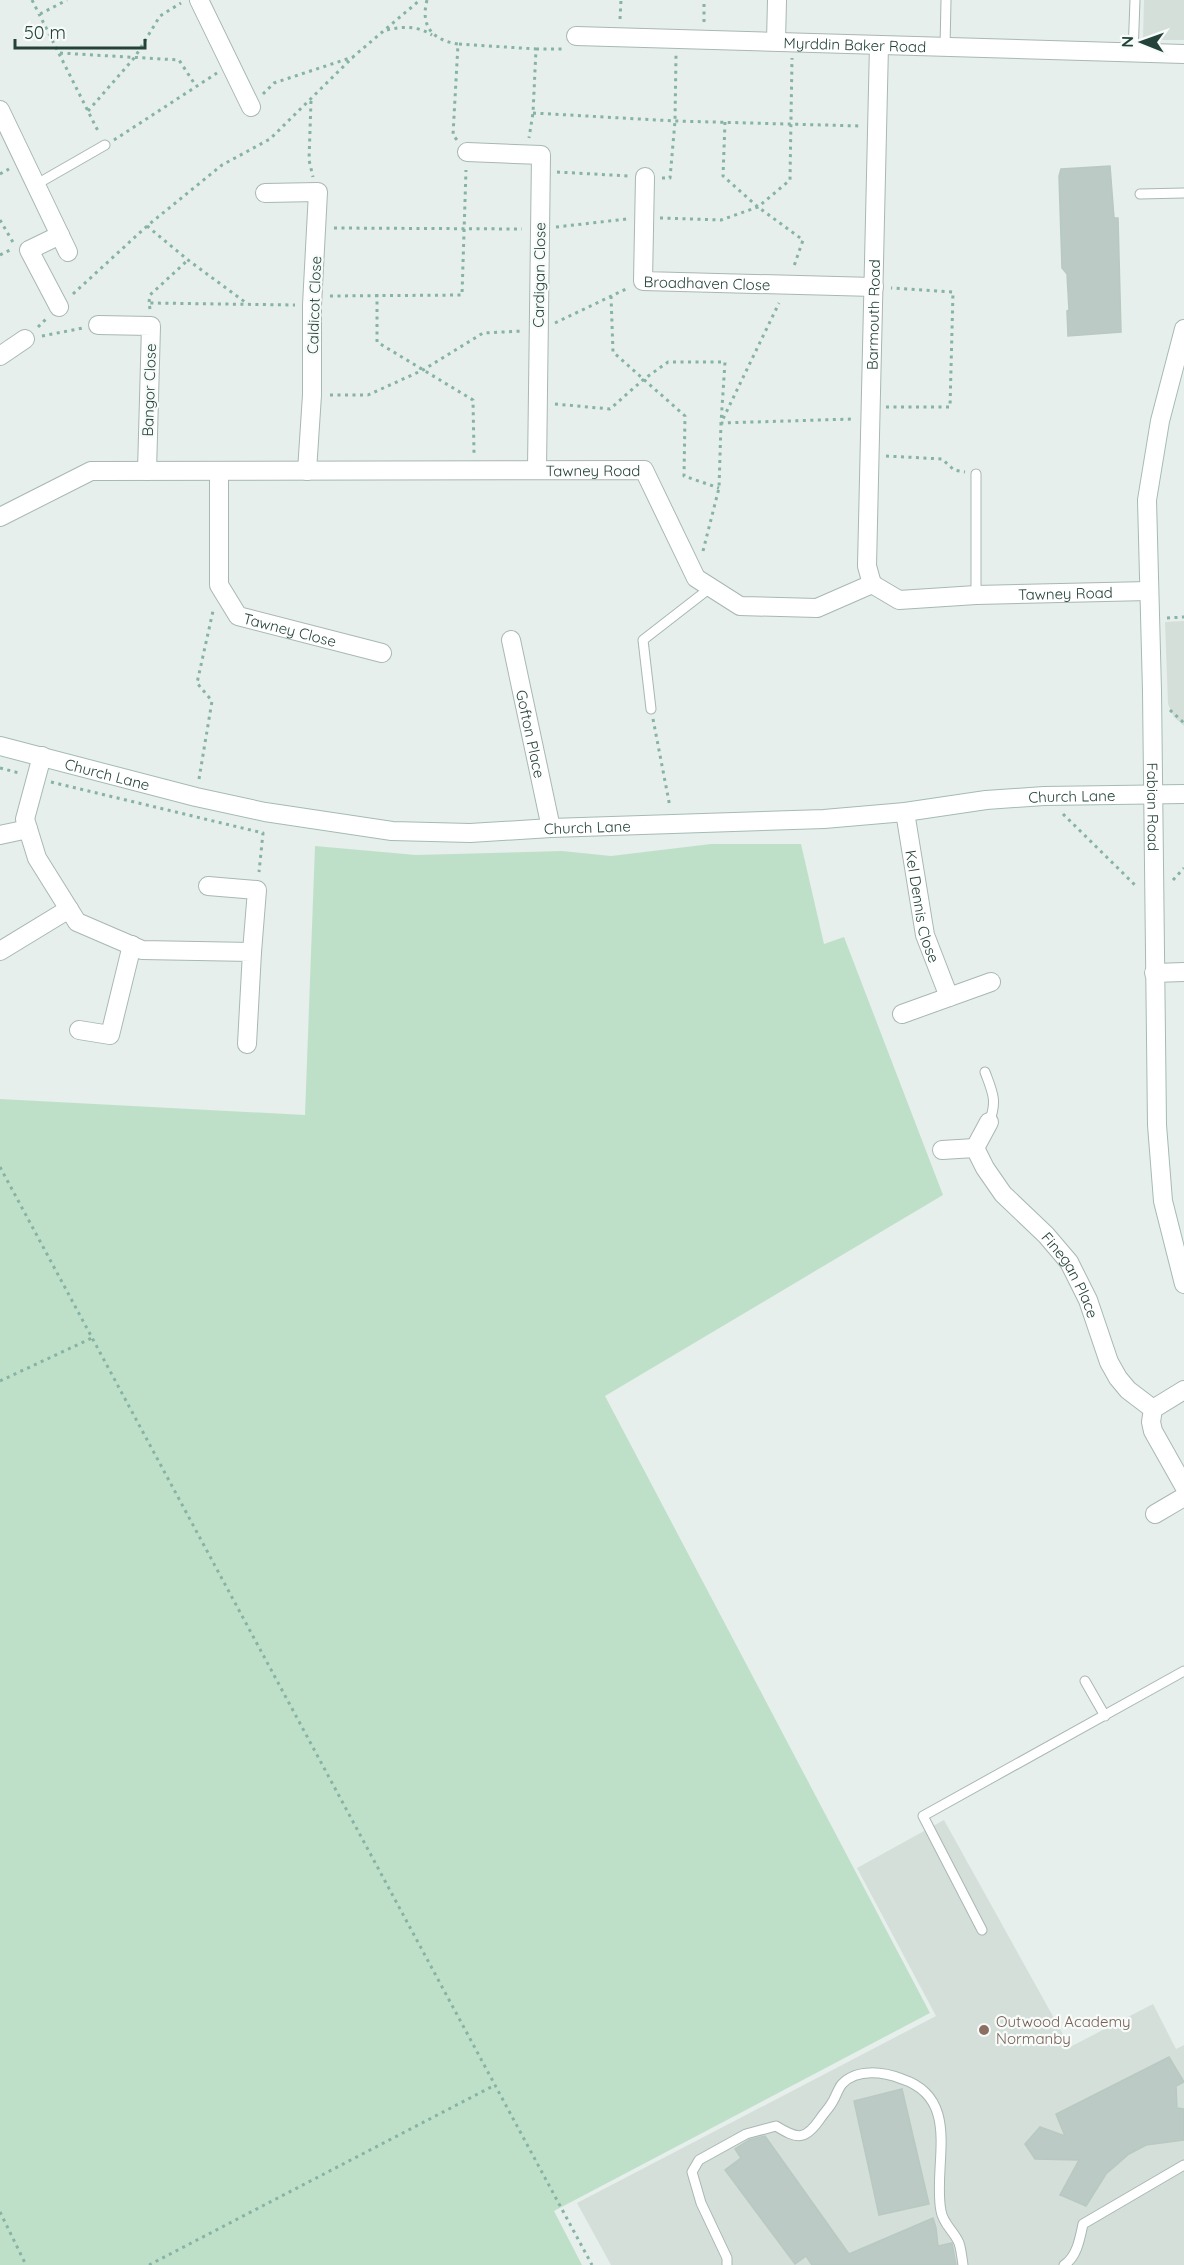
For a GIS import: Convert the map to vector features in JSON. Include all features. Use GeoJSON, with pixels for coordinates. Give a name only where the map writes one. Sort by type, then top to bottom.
{"type":"FeatureCollection","features":[{"type":"Feature","properties":{"kind":"street"},"geometry":{"type":"LineString","coordinates":[[200,0],[251,107]]}},
{"type":"Feature","properties":{"kind":"street"},"geometry":{"type":"LineString","coordinates":[[777,0],[784,42]]}},
{"type":"Feature","properties":{"kind":"street","name":"Myrddin Baker Road"},"geometry":{"type":"LineString","coordinates":[[576,36],[1184,54]]}},
{"type":"Feature","properties":{"kind":"street","name":"Barmouth Road"},"geometry":{"type":"LineString","coordinates":[[872,584],[867,566],[879,45]]}},
{"type":"Feature","properties":{"kind":"street"},"geometry":{"type":"LineString","coordinates":[[0,110],[68,252]]}},
{"type":"Feature","properties":{"kind":"street"},"geometry":{"type":"LineString","coordinates":[[467,152],[541,155],[541,171]]}},
{"type":"Feature","properties":{"kind":"street","name":"Cardigan Close"},"geometry":{"type":"LineString","coordinates":[[537,470],[541,171]]}},
{"type":"Feature","properties":{"kind":"street","name":"Broadhaven Close"},"geometry":{"type":"LineString","coordinates":[[645,177],[643,281],[874,288]]}},
{"type":"Feature","properties":{"kind":"street"},"geometry":{"type":"LineString","coordinates":[[265,193],[318,192]]}},
{"type":"Feature","properties":{"kind":"street","name":"Caldicot Close"},"geometry":{"type":"LineString","coordinates":[[308,471],[318,192]]}},
{"type":"Feature","properties":{"kind":"street"},"geometry":{"type":"LineString","coordinates":[[58,307],[29,250],[60,235]]}},
{"type":"Feature","properties":{"kind":"street","name":"Bangor Close"},"geometry":{"type":"LineString","coordinates":[[98,325],[151,326],[147,471]]}},
{"type":"Feature","properties":{"kind":"street","name":"Fabian Road"},"geometry":{"type":"LineString","coordinates":[[1184,329],[1160,421],[1147,500],[1157,1125],[1163,1201],[1184,1284]]}},
{"type":"Feature","properties":{"kind":"street"},"geometry":{"type":"LineString","coordinates":[[0,356],[25,339]]}},
{"type":"Feature","properties":{"kind":"street","name":"Tawney Road"},"geometry":{"type":"LineString","coordinates":[[0,517],[91,471],[644,470],[703,583]]}},
{"type":"Feature","properties":{"kind":"street"},"geometry":{"type":"LineString","coordinates":[[219,471],[219,585]]}},
{"type":"Feature","properties":{"kind":"street"},"geometry":{"type":"LineString","coordinates":[[703,583],[740,606],[817,608],[872,584]]}},
{"type":"Feature","properties":{"kind":"street","name":"Tawney Road"},"geometry":{"type":"LineString","coordinates":[[872,584],[899,600],[976,595],[1149,591]]}},
{"type":"Feature","properties":{"kind":"street","name":"Tawney Close"},"geometry":{"type":"LineString","coordinates":[[219,585],[238,616],[382,653]]}},
{"type":"Feature","properties":{"kind":"street","name":"Gofton Place"},"geometry":{"type":"LineString","coordinates":[[511,640],[551,828]]}},
{"type":"Feature","properties":{"kind":"street","name":"Church Lane"},"geometry":{"type":"LineString","coordinates":[[0,746],[196,797],[265,812],[392,831],[470,833],[824,819],[905,812],[986,800],[1044,796],[1184,794]]}},
{"type":"Feature","properties":{"kind":"street"},"geometry":{"type":"LineString","coordinates":[[42,756],[25,819],[37,858],[77,922],[142,950],[252,952]]}},
{"type":"Feature","properties":{"kind":"street","name":"Kel Dennis Close"},"geometry":{"type":"LineString","coordinates":[[905,812],[925,935],[949,997]]}},
{"type":"Feature","properties":{"kind":"street"},"geometry":{"type":"LineString","coordinates":[[0,835],[28,829]]}},
{"type":"Feature","properties":{"kind":"street"},"geometry":{"type":"LineString","coordinates":[[208,886],[257,890],[247,1044]]}},
{"type":"Feature","properties":{"kind":"street"},"geometry":{"type":"LineString","coordinates":[[0,951],[69,909]]}},
{"type":"Feature","properties":{"kind":"street"},"geometry":{"type":"LineString","coordinates":[[79,1030],[110,1035],[132,945]]}},
{"type":"Feature","properties":{"kind":"street"},"geometry":{"type":"LineString","coordinates":[[1154,972],[1184,972]]}},
{"type":"Feature","properties":{"kind":"street"},"geometry":{"type":"LineString","coordinates":[[902,1014],[991,982]]}},
{"type":"Feature","properties":{"kind":"street"},"geometry":{"type":"LineString","coordinates":[[942,1150],[975,1148],[989,1122]]}},
{"type":"Feature","properties":{"kind":"street","name":"Finegan Place"},"geometry":{"type":"LineString","coordinates":[[975,1148],[1002,1194],[1046,1234],[1069,1262],[1088,1300],[1109,1362],[1118,1378],[1128,1389],[1153,1408]]}},
{"type":"Feature","properties":{"kind":"street"},"geometry":{"type":"LineString","coordinates":[[1184,1390],[1153,1408],[1151,1414],[1153,1431],[1184,1486]]}},
{"type":"Feature","properties":{"kind":"street"},"geometry":{"type":"LineString","coordinates":[[1155,1514],[1184,1497]]}},
{"type":"Feature","properties":{"kind":"lane"},"geometry":{"type":"LineString","coordinates":[[945,48],[946,0]]}},
{"type":"Feature","properties":{"kind":"lane"},"geometry":{"type":"LineString","coordinates":[[1133,54],[1135,0]]}},
{"type":"Feature","properties":{"kind":"lane"},"geometry":{"type":"LineString","coordinates":[[37,184],[105,145]]}},
{"type":"Feature","properties":{"kind":"lane"},"geometry":{"type":"LineString","coordinates":[[1140,194],[1184,193]]}},
{"type":"Feature","properties":{"kind":"lane"},"geometry":{"type":"LineString","coordinates":[[976,474],[976,595]]}},
{"type":"Feature","properties":{"kind":"lane"},"geometry":{"type":"LineString","coordinates":[[651,709],[643,640],[703,583]]}},
{"type":"Feature","properties":{"kind":"lane"},"geometry":{"type":"LineString","coordinates":[[985,1072],[994,1097],[995,1109],[989,1122]]}},
{"type":"Feature","properties":{"kind":"lane"},"geometry":{"type":"LineString","coordinates":[[982,1930],[923,1816],[1184,1671]]}},
{"type":"Feature","properties":{"kind":"lane"},"geometry":{"type":"LineString","coordinates":[[1085,1681],[1105,1716]]}},
{"type":"Feature","properties":{"kind":"lane"},"geometry":{"type":"LineString","coordinates":[[727,2265],[727,2258],[700,2203],[692,2172],[699,2160],[746,2134],[776,2126],[791,2135],[803,2137],[813,2130],[841,2085],[850,2078],[865,2073],[883,2072],[911,2082],[929,2096],[939,2117],[942,2142],[940,2209],[943,2221],[959,2243],[963,2265]]}},
{"type":"Feature","properties":{"kind":"lane"},"geometry":{"type":"LineString","coordinates":[[1064,2265],[1069,2262],[1078,2245],[1083,2224],[1184,2165]]}},
{"type":"Feature","properties":{"kind":"path"},"geometry":{"type":"LineString","coordinates":[[32,0],[105,145],[231,63]]}},
{"type":"Feature","properties":{"kind":"path"},"geometry":{"type":"LineString","coordinates":[[39,14],[67,0]]}},
{"type":"Feature","properties":{"kind":"path"},"geometry":{"type":"LineString","coordinates":[[88,111],[135,57],[160,16],[186,0]]}},
{"type":"Feature","properties":{"kind":"path"},"geometry":{"type":"LineString","coordinates":[[25,339],[147,226],[222,165],[270,140],[354,56],[420,0]]}},
{"type":"Feature","properties":{"kind":"path"},"geometry":{"type":"LineString","coordinates":[[427,0],[425,8],[427,26],[433,35]]}},
{"type":"Feature","properties":{"kind":"path"},"geometry":{"type":"LineString","coordinates":[[703,39],[704,0]]}},
{"type":"Feature","properties":{"kind":"path"},"geometry":{"type":"LineString","coordinates":[[385,30],[399,27],[422,29],[445,42],[536,49],[572,49],[576,36]]}},
{"type":"Feature","properties":{"kind":"path"},"geometry":{"type":"LineString","coordinates":[[541,171],[670,178],[675,121],[676,38]]}},
{"type":"Feature","properties":{"kind":"path"},"geometry":{"type":"LineString","coordinates":[[317,228],[540,229],[645,218],[722,220],[758,207],[790,180],[791,124],[784,42]]}},
{"type":"Feature","properties":{"kind":"path"},"geometry":{"type":"LineString","coordinates":[[149,303],[313,301],[377,294],[462,295],[467,152],[453,135],[458,44]]}},
{"type":"Feature","properties":{"kind":"path"},"geometry":{"type":"LineString","coordinates":[[526,154],[533,113],[536,49]]}},
{"type":"Feature","properties":{"kind":"path"},"geometry":{"type":"LineString","coordinates":[[59,53],[179,60],[196,86]]}},
{"type":"Feature","properties":{"kind":"path"},"geometry":{"type":"LineString","coordinates":[[251,107],[274,83],[354,56]]}},
{"type":"Feature","properties":{"kind":"path"},"geometry":{"type":"LineString","coordinates":[[311,101],[309,160],[318,192]]}},
{"type":"Feature","properties":{"kind":"path"},"geometry":{"type":"LineString","coordinates":[[533,113],[675,121],[877,127]]}},
{"type":"Feature","properties":{"kind":"path"},"geometry":{"type":"LineString","coordinates":[[721,423],[787,284],[803,240],[758,207],[723,176],[725,122]]}},
{"type":"Feature","properties":{"kind":"path"},"geometry":{"type":"LineString","coordinates":[[0,220],[16,247],[0,255]]}},
{"type":"Feature","properties":{"kind":"path"},"geometry":{"type":"LineString","coordinates":[[147,226],[188,260],[247,303]]}},
{"type":"Feature","properties":{"kind":"path"},"geometry":{"type":"LineString","coordinates":[[151,326],[150,295],[188,260]]}},
{"type":"Feature","properties":{"kind":"path"},"geometry":{"type":"LineString","coordinates":[[312,395],[368,394],[423,370],[483,333],[539,330],[643,281]]}},
{"type":"Feature","properties":{"kind":"path"},"geometry":{"type":"LineString","coordinates":[[721,423],[859,419],[859,406],[950,407],[953,292],[874,288]]}},
{"type":"Feature","properties":{"kind":"path"},"geometry":{"type":"LineString","coordinates":[[377,294],[376,342],[473,400],[474,470]]}},
{"type":"Feature","properties":{"kind":"path"},"geometry":{"type":"LineString","coordinates":[[611,296],[613,352],[685,416],[684,476],[719,488]]}},
{"type":"Feature","properties":{"kind":"path"},"geometry":{"type":"LineString","coordinates":[[25,339],[98,325]]}},
{"type":"Feature","properties":{"kind":"path"},"geometry":{"type":"LineString","coordinates":[[538,403],[610,409],[644,379],[668,362],[725,362],[719,488],[703,583]]}},
{"type":"Feature","properties":{"kind":"path"},"geometry":{"type":"LineString","coordinates":[[870,456],[942,459],[954,470],[976,474]]}},
{"type":"Feature","properties":{"kind":"path"},"geometry":{"type":"LineString","coordinates":[[191,816],[212,701],[197,683],[219,585]]}},
{"type":"Feature","properties":{"kind":"path"},"geometry":{"type":"LineString","coordinates":[[651,709],[674,824]]}},
{"type":"Feature","properties":{"kind":"path"},"geometry":{"type":"LineString","coordinates":[[0,768],[263,833],[257,890]]}},
{"type":"Feature","properties":{"kind":"path"},"geometry":{"type":"LineString","coordinates":[[1044,796],[1153,902],[1184,868]]}},
{"type":"Feature","properties":{"kind":"path"},"geometry":{"type":"LineString","coordinates":[[0,1167],[592,2265]]}},
{"type":"Feature","properties":{"kind":"path"},"geometry":{"type":"LineString","coordinates":[[0,1381],[92,1338]]}},
{"type":"Feature","properties":{"kind":"path"},"geometry":{"type":"LineString","coordinates":[[149,2265],[495,2085]]}},
{"type":"Feature","properties":{"kind":"path"},"geometry":{"type":"LineString","coordinates":[[0,2212],[26,2265]]}},
{"type":"Feature","properties":{"kind":"shaded area"},"geometry":{"type":"Polygon","coordinates":[[[1144,0],[1184,0],[1184,40],[1143,40],[1144,0]]]}},
{"type":"Feature","properties":{"kind":"shaded area"},"geometry":{"type":"Polygon","coordinates":[[[1184,621],[1184,726],[1174,717],[1168,704],[1165,622],[1184,621]]]}},
{"type":"Feature","properties":{"kind":"shaded area","name":"Outwood Academy Normanby"},"geometry":{"type":"Polygon","coordinates":[[[944,1820],[1070,2047],[1153,2004],[1176,2049],[1184,2045],[1184,2265],[611,2265],[577,2203],[936,2016],[857,1868],[944,1820]]]}},
{"type":"Feature","properties":{"kind":"green space"},"geometry":{"type":"Polygon","coordinates":[[[711,844],[801,844],[824,944],[844,937],[943,1195],[605,1396],[930,2013],[554,2211],[582,2265],[0,2265],[0,1099],[305,1115],[315,846],[416,855],[562,851],[611,856],[711,844]]]}},
{"type":"Feature","properties":{"kind":"building"},"geometry":{"type":"Polygon","coordinates":[[[1110,166],[1114,218],[1118,218],[1121,332],[1068,336],[1067,274],[1062,268],[1059,176],[1061,169],[1110,166]]]}},
{"type":"Feature","properties":{"kind":"building"},"geometry":{"type":"Polygon","coordinates":[[[1169,2057],[1184,2082],[1176,2086],[1177,2108],[1184,2109],[1184,2140],[1146,2145],[1129,2154],[1106,2174],[1086,2206],[1060,2195],[1079,2160],[1035,2159],[1025,2144],[1040,2127],[1065,2136],[1056,2114],[1169,2057]]]}},
{"type":"Feature","properties":{"kind":"building"},"geometry":{"type":"Polygon","coordinates":[[[902,2089],[929,2204],[879,2215],[854,2101],[902,2089]]]}},
{"type":"Feature","properties":{"kind":"building"},"geometry":{"type":"Polygon","coordinates":[[[765,2136],[849,2254],[933,2218],[938,2246],[952,2243],[956,2265],[812,2265],[806,2256],[795,2264],[725,2170],[741,2158],[735,2149],[749,2140],[765,2136]]]}},
{"type":"Feature","properties":{"kind":"place","name":"Outwood Academy Normanby"},"geometry":{"type":"Point","coordinates":[984,2030]}}]}
